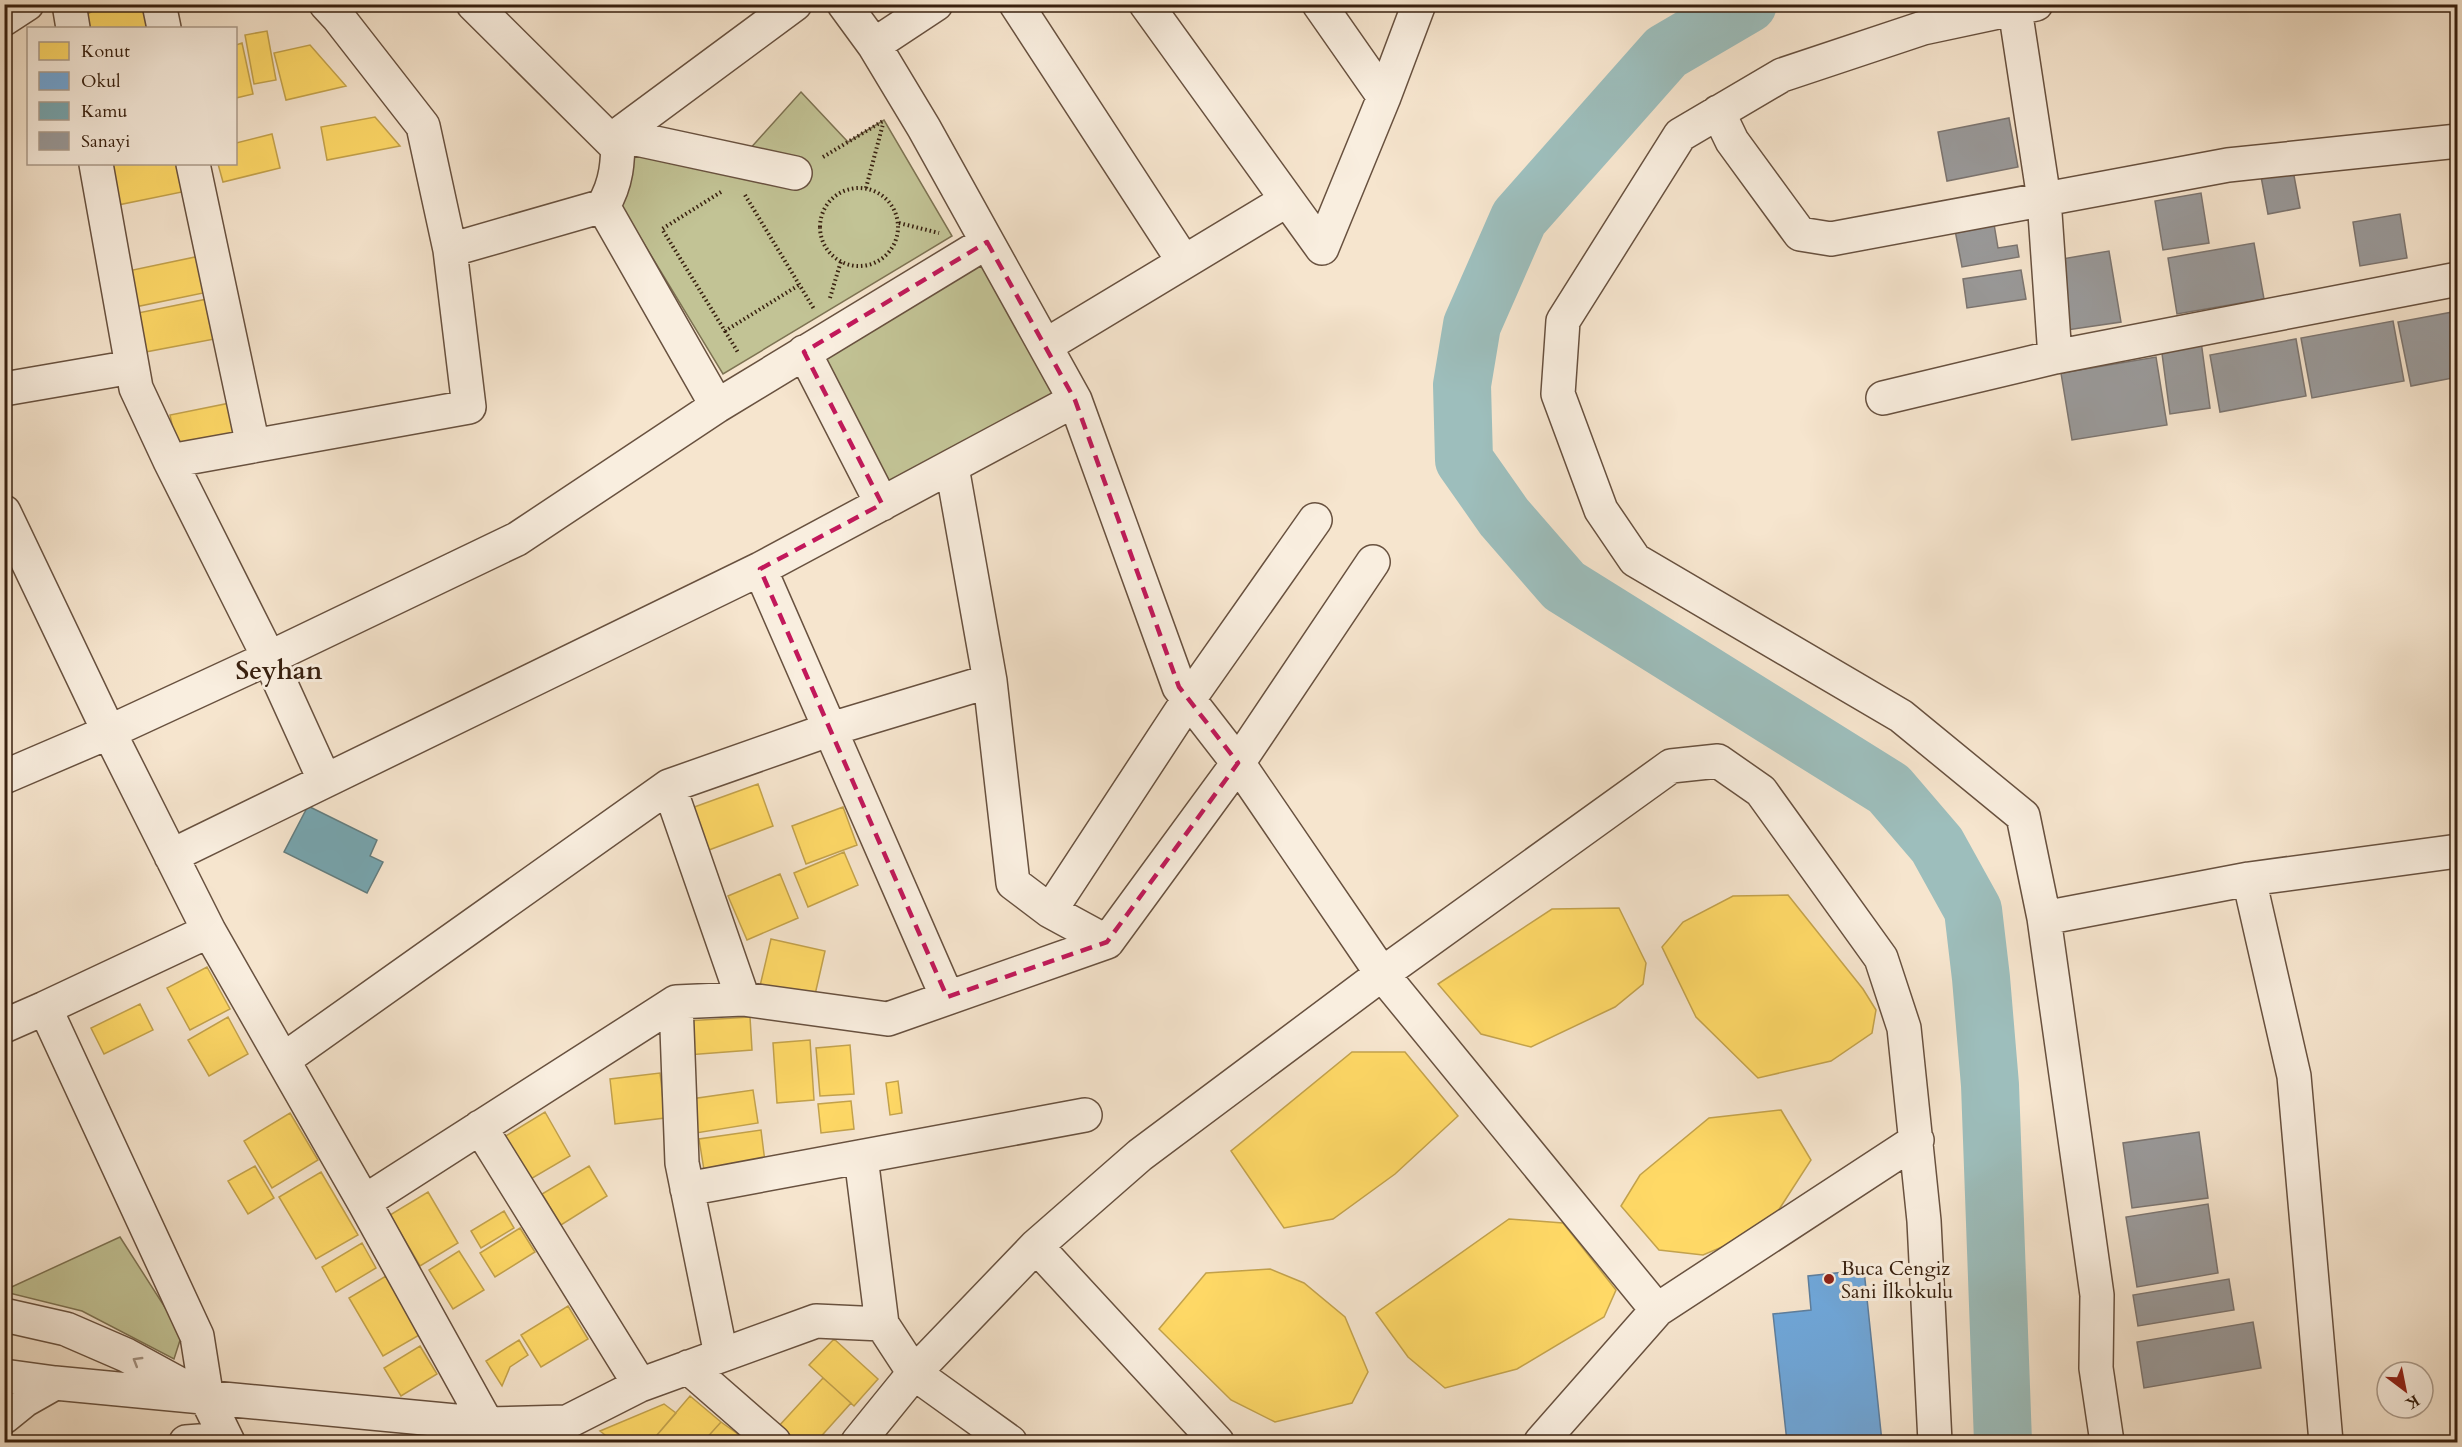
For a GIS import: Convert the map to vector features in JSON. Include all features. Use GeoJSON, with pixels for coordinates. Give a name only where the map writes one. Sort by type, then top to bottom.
{"type":"FeatureCollection","features":[{"type":"Feature","properties":{"kind":"street"},"geometry":{"type":"LineString","coordinates":[[4,19],[27,4]]}},
{"type":"Feature","properties":{"kind":"street"},"geometry":{"type":"LineString","coordinates":[[69,4],[73,27]]}},
{"type":"Feature","properties":{"kind":"street"},"geometry":{"type":"LineString","coordinates":[[159,4],[164,27]]}},
{"type":"Feature","properties":{"kind":"street"},"geometry":{"type":"LineString","coordinates":[[170,461],[469,407],[450,250],[423,126],[326,4]]}},
{"type":"Feature","properties":{"kind":"street"},"geometry":{"type":"LineString","coordinates":[[618,141],[795,4]]}},
{"type":"Feature","properties":{"kind":"street"},"geometry":{"type":"LineString","coordinates":[[844,4],[874,45],[1075,400],[1179,687],[1238,764],[1382,974],[1657,1310]]}},
{"type":"Feature","properties":{"kind":"street"},"geometry":{"type":"LineString","coordinates":[[874,45],[936,4]]}},
{"type":"Feature","properties":{"kind":"street"},"geometry":{"type":"LineString","coordinates":[[1016,4],[1184,262]]}},
{"type":"Feature","properties":{"kind":"street"},"geometry":{"type":"LineString","coordinates":[[1146,4],[1322,248],[1384,97],[1419,4]]}},
{"type":"Feature","properties":{"kind":"street"},"geometry":{"type":"LineString","coordinates":[[1319,4],[1384,97]]}},
{"type":"Feature","properties":{"kind":"street"},"geometry":{"type":"LineString","coordinates":[[2055,357],[2044,199],[2026,7],[1923,28],[1782,75],[1680,135],[1563,321],[1558,394],[1601,510],[1635,560],[1901,716],[2023,816],[2044,918],[2097,1295],[2096,1368],[2107,1443]]}},
{"type":"Feature","properties":{"kind":"street"},"geometry":{"type":"LineString","coordinates":[[487,9],[618,141],[795,173]]}},
{"type":"Feature","properties":{"kind":"street"},"geometry":{"type":"LineString","coordinates":[[1718,112],[1732,141],[1800,234],[1832,239],[2228,165],[2457,141]]}},
{"type":"Feature","properties":{"kind":"street"},"geometry":{"type":"LineString","coordinates":[[450,250],[603,206],[612,191],[617,169],[618,141]]}},
{"type":"Feature","properties":{"kind":"street"},"geometry":{"type":"LineString","coordinates":[[96,165],[136,388],[269,658],[324,779]]}},
{"type":"Feature","properties":{"kind":"street"},"geometry":{"type":"LineString","coordinates":[[193,165],[253,446]]}},
{"type":"Feature","properties":{"kind":"street"},"geometry":{"type":"LineString","coordinates":[[1045,346],[1287,200]]}},
{"type":"Feature","properties":{"kind":"street"},"geometry":{"type":"LineString","coordinates":[[603,206],[717,406]]}},
{"type":"Feature","properties":{"kind":"street"},"geometry":{"type":"LineString","coordinates":[[4,777],[110,732],[517,539],[717,406],[987,242]]}},
{"type":"Feature","properties":{"kind":"street"},"geometry":{"type":"LineString","coordinates":[[1883,398],[2055,357],[2457,279]]}},
{"type":"Feature","properties":{"kind":"street"},"geometry":{"type":"LineString","coordinates":[[804,352],[882,504]]}},
{"type":"Feature","properties":{"kind":"street"},"geometry":{"type":"LineString","coordinates":[[4,389],[132,367]]}},
{"type":"Feature","properties":{"kind":"street"},"geometry":{"type":"LineString","coordinates":[[171,856],[324,779],[760,569],[1075,400]]}},
{"type":"Feature","properties":{"kind":"street"},"geometry":{"type":"LineString","coordinates":[[952,467],[990,681],[1013,883],[1050,911],[1107,942]]}},
{"type":"Feature","properties":{"kind":"street"},"geometry":{"type":"LineString","coordinates":[[4,512],[209,931],[364,1202],[487,1424]]}},
{"type":"Feature","properties":{"kind":"street"},"geometry":{"type":"LineString","coordinates":[[1050,911],[1189,699],[1314,520]]}},
{"type":"Feature","properties":{"kind":"street"},"geometry":{"type":"LineString","coordinates":[[364,1202],[676,1002],[743,999],[888,1019],[1107,942],[1238,764],[1373,562]]}},
{"type":"Feature","properties":{"kind":"street"},"geometry":{"type":"LineString","coordinates":[[760,569],[947,997]]}},
{"type":"Feature","properties":{"kind":"street"},"geometry":{"type":"LineString","coordinates":[[283,1060],[669,786],[831,729],[990,681]]}},
{"type":"Feature","properties":{"kind":"street"},"geometry":{"type":"LineString","coordinates":[[858,1443],[914,1373],[1036,1246],[1140,1155],[1382,974],[1671,766],[1718,761],[1761,791],[1881,958],[1904,1028],[1924,1221],[1935,1443]]}},
{"type":"Feature","properties":{"kind":"street"},"geometry":{"type":"LineString","coordinates":[[669,786],[743,999]]}},
{"type":"Feature","properties":{"kind":"street"},"geometry":{"type":"LineString","coordinates":[[2044,918],[2249,879],[2457,851]]}},
{"type":"Feature","properties":{"kind":"street"},"geometry":{"type":"LineString","coordinates":[[2249,879],[2294,1076],[2326,1443]]}},
{"type":"Feature","properties":{"kind":"street"},"geometry":{"type":"LineString","coordinates":[[4,1026],[209,931]]}},
{"type":"Feature","properties":{"kind":"street"},"geometry":{"type":"LineString","coordinates":[[676,1002],[682,1163],[721,1355]]}},
{"type":"Feature","properties":{"kind":"street"},"geometry":{"type":"LineString","coordinates":[[45,1008],[197,1336],[207,1399],[227,1441],[186,1443]]}},
{"type":"Feature","properties":{"kind":"street"},"geometry":{"type":"LineString","coordinates":[[687,1189],[1085,1115]]}},
{"type":"Feature","properties":{"kind":"street"},"geometry":{"type":"LineString","coordinates":[[480,1127],[640,1385]]}},
{"type":"Feature","properties":{"kind":"street"},"geometry":{"type":"LineString","coordinates":[[1541,1443],[1657,1310],[1917,1140]]}},
{"type":"Feature","properties":{"kind":"street"},"geometry":{"type":"LineString","coordinates":[[861,1157],[882,1324],[914,1373],[1010,1443]]}},
{"type":"Feature","properties":{"kind":"street"},"geometry":{"type":"LineString","coordinates":[[1036,1246],[1217,1443]]}},
{"type":"Feature","properties":{"kind":"street"},"geometry":{"type":"LineString","coordinates":[[4,1315],[66,1329],[126,1355],[207,1399]]}},
{"type":"Feature","properties":{"kind":"street"},"geometry":{"type":"LineString","coordinates":[[4,1376],[207,1399],[487,1424],[567,1422],[640,1385],[816,1321],[882,1324]]}},
{"type":"Feature","properties":{"kind":"street"},"geometry":{"type":"LineString","coordinates":[[688,1367],[774,1443]]}},
{"type":"Feature","properties":{"kind":"street"},"geometry":{"type":"LineString","coordinates":[[4,1417],[25,1400],[55,1383]]}},
{"type":"Feature","properties":{"kind":"path"},"geometry":{"type":"LineString","coordinates":[[884,120],[890,130]]}},
{"type":"Feature","properties":{"kind":"path"},"geometry":{"type":"LineString","coordinates":[[795,173],[884,120]]}},
{"type":"Feature","properties":{"kind":"path"},"geometry":{"type":"LineString","coordinates":[[866,188],[884,120]]}},
{"type":"Feature","properties":{"kind":"path"},"geometry":{"type":"LineString","coordinates":[[727,188],[662,229],[725,331],[799,285]]}},
{"type":"Feature","properties":{"kind":"path"},"geometry":{"type":"LineString","coordinates":[[853,188],[866,188],[878,192],[896,211],[899,223],[898,237],[889,253],[873,264],[847,265],[827,249],[821,237],[820,224],[831,200],[853,188]]}},
{"type":"Feature","properties":{"kind":"path"},"geometry":{"type":"LineString","coordinates":[[742,191],[813,308],[819,311]]}},
{"type":"Feature","properties":{"kind":"path"},"geometry":{"type":"LineString","coordinates":[[828,303],[841,261]]}},
{"type":"Feature","properties":{"kind":"highlighted area"},"geometry":{"type":"Polygon","coordinates":[[[987,242],[1075,400],[1179,687],[1238,763],[1107,942],[947,997],[760,569],[882,504],[804,352],[987,242]]]}},
{"type":"Feature","properties":{"kind":"green space"},"geometry":{"type":"Polygon","coordinates":[[[801,92],[848,142],[884,120],[952,236],[723,374],[612,191],[618,135],[739,161],[801,92]]]}},
{"type":"Feature","properties":{"kind":"green space"},"geometry":{"type":"Polygon","coordinates":[[[987,242],[1075,400],[882,504],[804,352],[987,242]]]}},
{"type":"Feature","properties":{"kind":"green space"},"geometry":{"type":"Polygon","coordinates":[[[120,1237],[182,1334],[174,1359],[82,1311],[5,1292],[5,1290],[120,1237]]]}},
{"type":"Feature","properties":{"kind":"building: Konut"},"geometry":{"type":"Polygon","coordinates":[[[104,4],[145,4],[148,27],[82,27],[81,18],[104,4]]]}},
{"type":"Feature","properties":{"kind":"building: Konut"},"geometry":{"type":"Polygon","coordinates":[[[267,31],[276,80],[254,84],[245,35],[267,31]]]}},
{"type":"Feature","properties":{"kind":"building: Konut"},"geometry":{"type":"Polygon","coordinates":[[[242,43],[253,94],[237,98],[237,45],[242,43]]]}},
{"type":"Feature","properties":{"kind":"building: Konut"},"geometry":{"type":"Polygon","coordinates":[[[310,45],[346,86],[286,100],[274,53],[310,45]]]}},
{"type":"Feature","properties":{"kind":"building: Konut"},"geometry":{"type":"Polygon","coordinates":[[[375,117],[400,146],[327,160],[321,127],[375,117]]]}},
{"type":"Feature","properties":{"kind":"building: Konut"},"geometry":{"type":"Polygon","coordinates":[[[272,134],[280,168],[223,182],[218,165],[237,165],[237,143],[272,134]]]}},
{"type":"Feature","properties":{"kind":"building: Konut"},"geometry":{"type":"Polygon","coordinates":[[[105,165],[177,165],[182,192],[113,206],[105,165]]]}},
{"type":"Feature","properties":{"kind":"building: Konut"},"geometry":{"type":"Polygon","coordinates":[[[200,256],[208,292],[135,307],[128,271],[200,256]]]}},
{"type":"Feature","properties":{"kind":"building: Konut"},"geometry":{"type":"Polygon","coordinates":[[[212,298],[220,338],[140,353],[133,314],[212,298]]]}},
{"type":"Feature","properties":{"kind":"building: Konut"},"geometry":{"type":"Polygon","coordinates":[[[230,403],[238,442],[178,453],[170,415],[230,403]]]}},
{"type":"Feature","properties":{"kind":"building: Konut"},"geometry":{"type":"Polygon","coordinates":[[[758,784],[773,826],[701,853],[686,810],[758,784]]]}},
{"type":"Feature","properties":{"kind":"building: Konut"},"geometry":{"type":"Polygon","coordinates":[[[843,807],[857,845],[806,864],[792,826],[843,807]]]}},
{"type":"Feature","properties":{"kind":"building: Konut"},"geometry":{"type":"Polygon","coordinates":[[[844,852],[858,885],[808,907],[794,873],[844,852]]]}},
{"type":"Feature","properties":{"kind":"building: Konut"},"geometry":{"type":"Polygon","coordinates":[[[780,874],[798,918],[747,940],[728,896],[780,874]]]}},
{"type":"Feature","properties":{"kind":"building: Konut"},"geometry":{"type":"Polygon","coordinates":[[[1788,895],[1863,989],[1876,1010],[1872,1033],[1831,1061],[1758,1078],[1696,1017],[1662,947],[1683,922],[1733,896],[1788,895]]]}},
{"type":"Feature","properties":{"kind":"building: Konut"},"geometry":{"type":"Polygon","coordinates":[[[1619,908],[1646,963],[1643,984],[1615,1007],[1531,1047],[1481,1034],[1438,984],[1552,909],[1619,908]]]}},
{"type":"Feature","properties":{"kind":"building: Konut"},"geometry":{"type":"Polygon","coordinates":[[[771,939],[825,951],[814,999],[760,986],[771,939]]]}},
{"type":"Feature","properties":{"kind":"building: Konut"},"geometry":{"type":"Polygon","coordinates":[[[207,967],[230,1009],[190,1030],[167,988],[207,967]]]}},
{"type":"Feature","properties":{"kind":"building: Konut"},"geometry":{"type":"Polygon","coordinates":[[[140,1004],[153,1030],[104,1054],[91,1028],[140,1004]]]}},
{"type":"Feature","properties":{"kind":"building: Konut"},"geometry":{"type":"Polygon","coordinates":[[[228,1017],[248,1054],[209,1076],[188,1040],[228,1017]]]}},
{"type":"Feature","properties":{"kind":"building: Konut"},"geometry":{"type":"Polygon","coordinates":[[[750,1017],[752,1050],[687,1055],[686,1021],[750,1017]]]}},
{"type":"Feature","properties":{"kind":"building: Konut"},"geometry":{"type":"Polygon","coordinates":[[[810,1040],[814,1100],[777,1103],[773,1043],[810,1040]]]}},
{"type":"Feature","properties":{"kind":"building: Konut"},"geometry":{"type":"Polygon","coordinates":[[[850,1045],[854,1094],[820,1096],[816,1048],[850,1045]]]}},
{"type":"Feature","properties":{"kind":"building: Konut"},"geometry":{"type":"Polygon","coordinates":[[[1352,1052],[1405,1052],[1458,1116],[1395,1174],[1333,1219],[1284,1228],[1231,1151],[1352,1052]]]}},
{"type":"Feature","properties":{"kind":"building: Konut"},"geometry":{"type":"Polygon","coordinates":[[[660,1073],[665,1118],[615,1124],[610,1079],[660,1073]]]}},
{"type":"Feature","properties":{"kind":"building: Konut"},"geometry":{"type":"Polygon","coordinates":[[[898,1081],[902,1113],[890,1115],[886,1083],[898,1081]]]}},
{"type":"Feature","properties":{"kind":"building: Konut"},"geometry":{"type":"Polygon","coordinates":[[[753,1090],[758,1123],[696,1133],[691,1099],[753,1090]]]}},
{"type":"Feature","properties":{"kind":"building: Konut"},"geometry":{"type":"Polygon","coordinates":[[[851,1101],[854,1129],[821,1133],[818,1104],[851,1101]]]}},
{"type":"Feature","properties":{"kind":"building: Konut"},"geometry":{"type":"Polygon","coordinates":[[[1781,1110],[1811,1160],[1767,1228],[1703,1255],[1659,1250],[1621,1206],[1640,1175],[1709,1118],[1781,1110]]]}},
{"type":"Feature","properties":{"kind":"building: Konut"},"geometry":{"type":"Polygon","coordinates":[[[545,1112],[570,1156],[529,1180],[504,1137],[545,1112]]]}},
{"type":"Feature","properties":{"kind":"building: Konut"},"geometry":{"type":"Polygon","coordinates":[[[290,1113],[318,1160],[272,1188],[244,1141],[290,1113]]]}},
{"type":"Feature","properties":{"kind":"building: Konut"},"geometry":{"type":"Polygon","coordinates":[[[761,1130],[765,1162],[704,1170],[699,1139],[761,1130]]]}},
{"type":"Feature","properties":{"kind":"building: Konut"},"geometry":{"type":"Polygon","coordinates":[[[255,1166],[274,1198],[248,1214],[228,1181],[255,1166]]]}},
{"type":"Feature","properties":{"kind":"building: Konut"},"geometry":{"type":"Polygon","coordinates":[[[589,1166],[607,1196],[561,1225],[542,1194],[589,1166]]]}},
{"type":"Feature","properties":{"kind":"building: Konut"},"geometry":{"type":"Polygon","coordinates":[[[321,1172],[358,1235],[316,1259],[279,1197],[321,1172]]]}},
{"type":"Feature","properties":{"kind":"building: Konut"},"geometry":{"type":"Polygon","coordinates":[[[428,1192],[458,1243],[420,1266],[390,1215],[428,1192]]]}},
{"type":"Feature","properties":{"kind":"building: Konut"},"geometry":{"type":"Polygon","coordinates":[[[504,1211],[514,1228],[481,1248],[471,1231],[504,1211]]]}},
{"type":"Feature","properties":{"kind":"building: Konut"},"geometry":{"type":"Polygon","coordinates":[[[1509,1219],[1563,1223],[1616,1290],[1604,1317],[1517,1369],[1445,1388],[1408,1357],[1376,1313],[1509,1219]]]}},
{"type":"Feature","properties":{"kind":"building: Konut"},"geometry":{"type":"Polygon","coordinates":[[[520,1228],[535,1252],[495,1277],[480,1253],[520,1228]]]}},
{"type":"Feature","properties":{"kind":"building: Konut"},"geometry":{"type":"Polygon","coordinates":[[[362,1243],[376,1268],[336,1292],[322,1267],[362,1243]]]}},
{"type":"Feature","properties":{"kind":"building: Konut"},"geometry":{"type":"Polygon","coordinates":[[[459,1251],[484,1290],[453,1309],[429,1270],[459,1251]]]}},
{"type":"Feature","properties":{"kind":"building: Konut"},"geometry":{"type":"Polygon","coordinates":[[[1270,1269],[1304,1283],[1345,1317],[1368,1372],[1352,1403],[1275,1422],[1231,1400],[1159,1329],[1206,1273],[1270,1269]]]}},
{"type":"Feature","properties":{"kind":"building: Konut"},"geometry":{"type":"Polygon","coordinates":[[[386,1276],[421,1334],[383,1356],[349,1298],[386,1276]]]}},
{"type":"Feature","properties":{"kind":"building: Konut"},"geometry":{"type":"Polygon","coordinates":[[[568,1306],[588,1339],[541,1367],[521,1335],[568,1306]]]}},
{"type":"Feature","properties":{"kind":"building: Konut"},"geometry":{"type":"Polygon","coordinates":[[[834,1339],[878,1379],[854,1406],[809,1365],[834,1339]]]}},
{"type":"Feature","properties":{"kind":"building: Konut"},"geometry":{"type":"Polygon","coordinates":[[[519,1340],[528,1355],[510,1367],[502,1386],[486,1361],[519,1340]]]}},
{"type":"Feature","properties":{"kind":"building: Konut"},"geometry":{"type":"Polygon","coordinates":[[[420,1346],[437,1374],[401,1396],[384,1368],[420,1346]]]}},
{"type":"Feature","properties":{"kind":"building: Konut"},"geometry":{"type":"Polygon","coordinates":[[[823,1378],[851,1403],[816,1442],[796,1442],[778,1427],[823,1378]]]}},
{"type":"Feature","properties":{"kind":"building: Konut"},"geometry":{"type":"Polygon","coordinates":[[[690,1396],[721,1422],[703,1442],[651,1442],[690,1396]]]}},
{"type":"Feature","properties":{"kind":"building: Konut"},"geometry":{"type":"Polygon","coordinates":[[[664,1404],[676,1413],[651,1442],[614,1442],[600,1431],[664,1404]]]}},
{"type":"Feature","properties":{"kind":"building: Konut"},"geometry":{"type":"Polygon","coordinates":[[[721,1422],[749,1442],[703,1442],[721,1422]]]}},
{"type":"Feature","properties":{"kind":"building: Konut"},"geometry":{"type":"Polygon","coordinates":[[[420,1438],[419,1442],[371,1442],[371,1439],[420,1438]]]}},
{"type":"Feature","properties":{"kind":"building: Konut"},"geometry":{"type":"Polygon","coordinates":[[[420,1438],[453,1442],[419,1442],[420,1438]]]}},
{"type":"Feature","properties":{"kind":"building: Okul","name":"Buca Cengiz Sani İlkokulu"},"geometry":{"type":"Polygon","coordinates":[[[1864,1270],[1882,1442],[1787,1442],[1773,1314],[1811,1310],[1808,1276],[1864,1270]]]}},
{"type":"Feature","properties":{"kind":"building: Kamu"},"geometry":{"type":"Polygon","coordinates":[[[308,806],[377,840],[370,856],[383,862],[367,893],[284,852],[308,806]]]}},
{"type":"Feature","properties":{"kind":"building: Sanayi"},"geometry":{"type":"Polygon","coordinates":[[[2009,118],[2018,167],[1947,181],[1938,132],[2009,118]]]}},
{"type":"Feature","properties":{"kind":"building: Sanayi"},"geometry":{"type":"Polygon","coordinates":[[[2292,165],[2300,208],[2268,214],[2260,171],[2292,165]]]}},
{"type":"Feature","properties":{"kind":"building: Sanayi"},"geometry":{"type":"Polygon","coordinates":[[[2201,193],[2209,243],[2163,250],[2155,201],[2201,193]]]}},
{"type":"Feature","properties":{"kind":"building: Sanayi"},"geometry":{"type":"Polygon","coordinates":[[[2400,214],[2407,258],[2360,266],[2353,222],[2400,214]]]}},
{"type":"Feature","properties":{"kind":"building: Sanayi"},"geometry":{"type":"Polygon","coordinates":[[[1994,224],[1998,248],[2017,245],[2019,257],[1962,267],[1955,230],[1994,224]]]}},
{"type":"Feature","properties":{"kind":"building: Sanayi"},"geometry":{"type":"Polygon","coordinates":[[[2254,243],[2264,299],[2177,314],[2168,258],[2254,243]]]}},
{"type":"Feature","properties":{"kind":"building: Sanayi"},"geometry":{"type":"Polygon","coordinates":[[[2109,251],[2121,322],[2067,330],[2056,260],[2109,251]]]}},
{"type":"Feature","properties":{"kind":"building: Sanayi"},"geometry":{"type":"Polygon","coordinates":[[[2021,270],[2026,299],[1967,308],[1963,279],[2021,270]]]}},
{"type":"Feature","properties":{"kind":"building: Sanayi"},"geometry":{"type":"Polygon","coordinates":[[[2458,311],[2458,377],[2411,386],[2398,322],[2458,311]]]}},
{"type":"Feature","properties":{"kind":"building: Sanayi"},"geometry":{"type":"Polygon","coordinates":[[[2393,321],[2404,381],[2312,398],[2301,338],[2393,321]]]}},
{"type":"Feature","properties":{"kind":"building: Sanayi"},"geometry":{"type":"Polygon","coordinates":[[[2296,339],[2306,396],[2220,412],[2210,355],[2296,339]]]}},
{"type":"Feature","properties":{"kind":"building: Sanayi"},"geometry":{"type":"Polygon","coordinates":[[[2201,341],[2210,408],[2170,414],[2161,346],[2201,341]]]}},
{"type":"Feature","properties":{"kind":"building: Sanayi"},"geometry":{"type":"Polygon","coordinates":[[[2156,357],[2167,425],[2072,440],[2061,373],[2156,357]]]}},
{"type":"Feature","properties":{"kind":"building: Sanayi"},"geometry":{"type":"Polygon","coordinates":[[[2199,1132],[2208,1198],[2132,1208],[2123,1143],[2199,1132]]]}},
{"type":"Feature","properties":{"kind":"building: Sanayi"},"geometry":{"type":"Polygon","coordinates":[[[2208,1204],[2218,1273],[2137,1287],[2126,1217],[2208,1204]]]}},
{"type":"Feature","properties":{"kind":"building: Sanayi"},"geometry":{"type":"Polygon","coordinates":[[[2229,1279],[2234,1310],[2138,1326],[2133,1295],[2229,1279]]]}},
{"type":"Feature","properties":{"kind":"building: Sanayi"},"geometry":{"type":"Polygon","coordinates":[[[2253,1322],[2261,1368],[2144,1388],[2137,1342],[2253,1322]]]}},
{"type":"Feature","properties":{"kind":"waterway"},"geometry":{"type":"LineString","coordinates":[[1748,4],[1666,52],[1519,218],[1472,325],[1462,385],[1464,460],[1504,517],[1564,586],[1889,789],[1937,845],[1973,910],[1990,1085],[2003,1442]]}},
{"type":"Feature","properties":{"kind":"place","name":"Buca Cengiz Sani İlkokulu"},"geometry":{"type":"Point","coordinates":[1829,1279]}},
{"type":"Feature","properties":{"kind":"district","name":"Seyhan"},"geometry":{"type":"Point","coordinates":[279,670]}}]}
